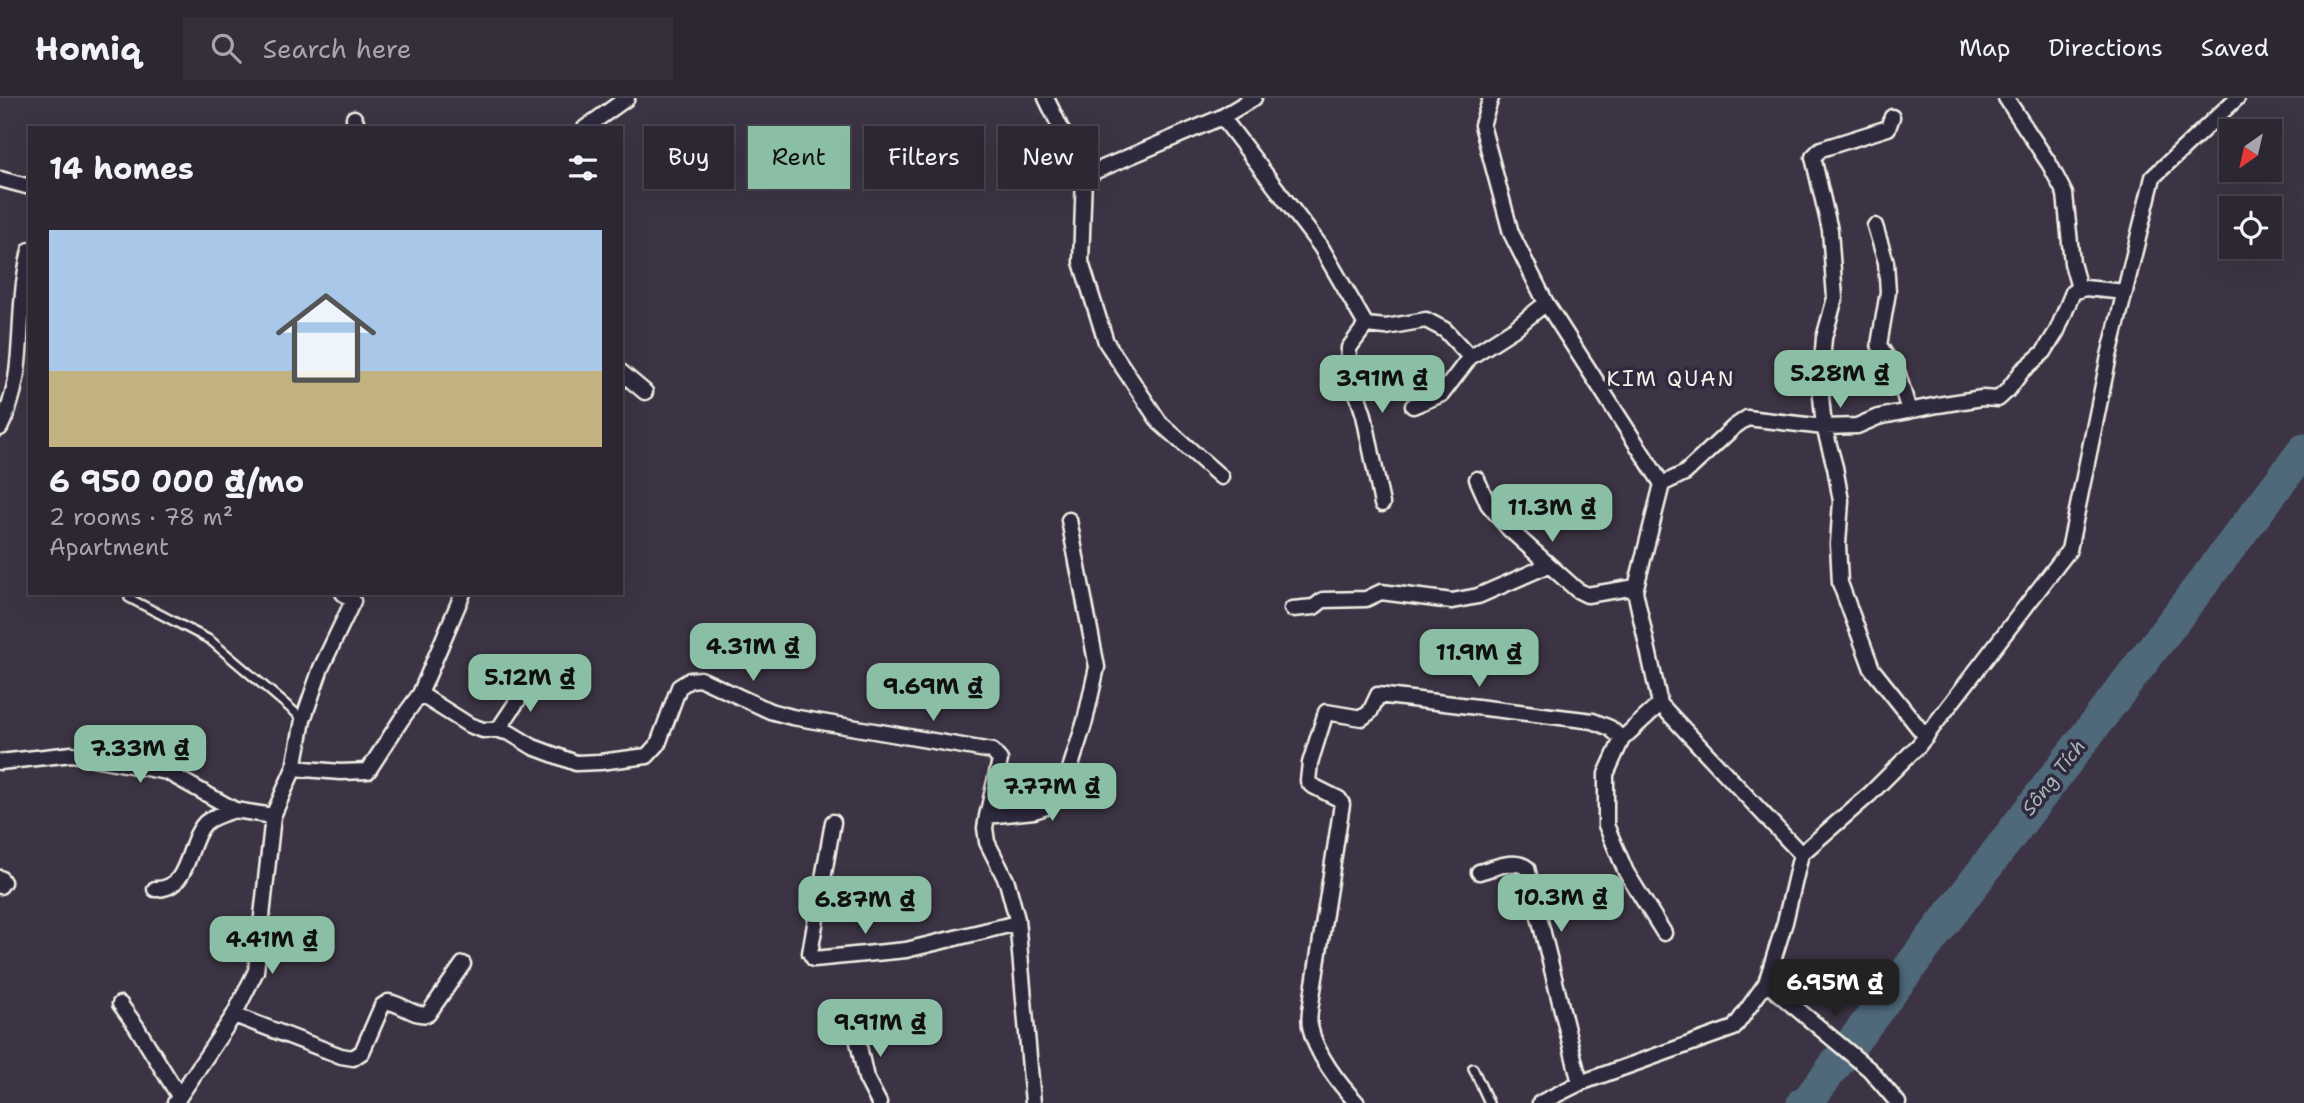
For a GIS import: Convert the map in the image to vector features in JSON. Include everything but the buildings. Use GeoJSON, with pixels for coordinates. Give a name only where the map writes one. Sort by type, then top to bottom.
{"type":"FeatureCollection","features":[{"type":"Feature","properties":{"kind":"street"},"geometry":{"type":"LineString","coordinates":[[587,126],[627,98]]}},
{"type":"Feature","properties":{"kind":"street"},"geometry":{"type":"LineString","coordinates":[[1046,98],[1060,126]]}},
{"type":"Feature","properties":{"kind":"street"},"geometry":{"type":"LineString","coordinates":[[1098,170],[1222,117],[1254,98]]}},
{"type":"Feature","properties":{"kind":"street"},"geometry":{"type":"LineString","coordinates":[[1491,98],[1482,125],[1511,233],[1545,303],[1662,484],[1635,591],[1660,704],[1801,854]]}},
{"type":"Feature","properties":{"kind":"street"},"geometry":{"type":"LineString","coordinates":[[2006,98],[2050,165],[2064,194],[2072,263],[2079,288]]}},
{"type":"Feature","properties":{"kind":"street"},"geometry":{"type":"LineString","coordinates":[[1540,1103],[1580,1083],[1734,1028],[1766,983],[1785,922],[1801,854],[1870,794],[1926,737],[2070,550],[2109,356],[2153,177],[2237,98]]}},
{"type":"Feature","properties":{"kind":"street"},"geometry":{"type":"LineString","coordinates":[[1222,117],[1321,247],[1366,325]]}},
{"type":"Feature","properties":{"kind":"street"},"geometry":{"type":"LineString","coordinates":[[1892,117],[1888,128],[1821,149],[1813,157],[1830,230],[1835,298],[1824,338],[1820,386],[1824,426],[1841,501],[1838,544],[1840,583],[1872,669],[1926,737]]}},
{"type":"Feature","properties":{"kind":"street"},"geometry":{"type":"LineString","coordinates":[[0,180],[28,187]]}},
{"type":"Feature","properties":{"kind":"street"},"geometry":{"type":"LineString","coordinates":[[1084,189],[1082,262],[1105,342],[1160,423],[1221,477]]}},
{"type":"Feature","properties":{"kind":"street"},"geometry":{"type":"LineString","coordinates":[[1875,226],[1886,262],[1888,292],[1879,345],[1898,374],[1909,411]]}},
{"type":"Feature","properties":{"kind":"street"},"geometry":{"type":"LineString","coordinates":[[0,428],[9,412],[17,384],[23,290],[28,261]]}},
{"type":"Feature","properties":{"kind":"street"},"geometry":{"type":"LineString","coordinates":[[1662,484],[1685,473],[1747,418],[1824,426],[1857,426],[1878,417],[1909,411],[1982,398],[1998,399],[2043,352],[2057,331],[2070,295],[2079,288],[2125,292]]}},
{"type":"Feature","properties":{"kind":"street"},"geometry":{"type":"LineString","coordinates":[[1413,406],[1442,394],[1470,357],[1514,329],[1545,303]]}},
{"type":"Feature","properties":{"kind":"street"},"geometry":{"type":"LineString","coordinates":[[1366,325],[1386,327],[1426,320],[1445,330],[1470,357]]}},
{"type":"Feature","properties":{"kind":"street"},"geometry":{"type":"LineString","coordinates":[[1366,325],[1349,348],[1348,366],[1364,415],[1382,504]]}},
{"type":"Feature","properties":{"kind":"street"},"geometry":{"type":"LineString","coordinates":[[623,374],[645,392]]}},
{"type":"Feature","properties":{"kind":"street"},"geometry":{"type":"LineString","coordinates":[[1477,479],[1488,504],[1509,529],[1577,590],[1587,595],[1636,587]]}},
{"type":"Feature","properties":{"kind":"street"},"geometry":{"type":"LineString","coordinates":[[987,816],[1034,811],[1046,807],[1056,797],[1066,778],[1085,721],[1097,667],[1069,520]]}},
{"type":"Feature","properties":{"kind":"street"},"geometry":{"type":"LineString","coordinates":[[1292,609],[1314,607],[1322,600],[1366,599],[1381,592],[1452,601],[1478,596],[1549,565]]}},
{"type":"Feature","properties":{"kind":"street"},"geometry":{"type":"LineString","coordinates":[[120,1004],[136,1026],[177,1099],[234,1015],[256,971],[273,816],[294,768],[303,720],[321,668],[354,601],[346,595]]}},
{"type":"Feature","properties":{"kind":"street"},"geometry":{"type":"LineString","coordinates":[[294,768],[340,772],[368,771],[420,694],[462,595]]}},
{"type":"Feature","properties":{"kind":"street"},"geometry":{"type":"LineString","coordinates":[[498,730],[533,679]]}},
{"type":"Feature","properties":{"kind":"street"},"geometry":{"type":"LineString","coordinates":[[420,694],[469,725],[483,730],[510,733],[533,747],[576,763],[647,756],[658,744],[679,688],[690,680],[701,679],[770,711],[792,717],[992,751],[1000,760],[985,828],[987,842],[1007,882],[1017,923],[1033,1103]]}},
{"type":"Feature","properties":{"kind":"street"},"geometry":{"type":"LineString","coordinates":[[1357,1103],[1340,1086],[1310,1025],[1342,804],[1339,799],[1311,785],[1308,780],[1310,763],[1326,712],[1362,718],[1370,712],[1378,695],[1593,721],[1610,728],[1622,739]]}},
{"type":"Feature","properties":{"kind":"street"},"geometry":{"type":"LineString","coordinates":[[1660,704],[1622,739],[1605,774],[1606,825],[1626,872],[1664,933]]}},
{"type":"Feature","properties":{"kind":"street"},"geometry":{"type":"LineString","coordinates":[[0,762],[72,754],[167,772],[235,810],[273,816]]}},
{"type":"Feature","properties":{"kind":"street"},"geometry":{"type":"LineString","coordinates":[[155,889],[166,890],[177,880],[204,824],[216,816],[235,810]]}},
{"type":"Feature","properties":{"kind":"street"},"geometry":{"type":"LineString","coordinates":[[833,822],[810,953],[814,959],[906,950],[1017,923]]}},
{"type":"Feature","properties":{"kind":"street"},"geometry":{"type":"LineString","coordinates":[[1479,872],[1511,863],[1520,863],[1527,868],[1580,1083]]}},
{"type":"Feature","properties":{"kind":"street"},"geometry":{"type":"LineString","coordinates":[[0,878],[3,882],[0,886]]}},
{"type":"Feature","properties":{"kind":"street"},"geometry":{"type":"LineString","coordinates":[[234,1015],[341,1056],[353,1058],[362,1052],[382,1006],[388,1002],[396,1003],[420,1016],[428,1014],[463,964]]}},
{"type":"Feature","properties":{"kind":"street"},"geometry":{"type":"LineString","coordinates":[[1766,983],[1870,1070],[1898,1103]]}},
{"type":"Feature","properties":{"kind":"street"},"geometry":{"type":"LineString","coordinates":[[854,1024],[866,1078],[879,1103]]}},
{"type":"Feature","properties":{"kind":"lane"},"geometry":{"type":"LineString","coordinates":[[130,595],[210,640],[303,720]]}},
{"type":"Feature","properties":{"kind":"lane"},"geometry":{"type":"LineString","coordinates":[[1473,1068],[1489,1103]]}},
{"type":"Feature","properties":{"kind":"waterway","name":"Sông Tích"},"geometry":{"type":"LineString","coordinates":[[1803,1103],[1807,1102],[2304,450]]}},
{"type":"Feature","properties":{"kind":"district","name":"KIM QUAN"},"geometry":{"type":"Point","coordinates":[1671,379]}}]}
